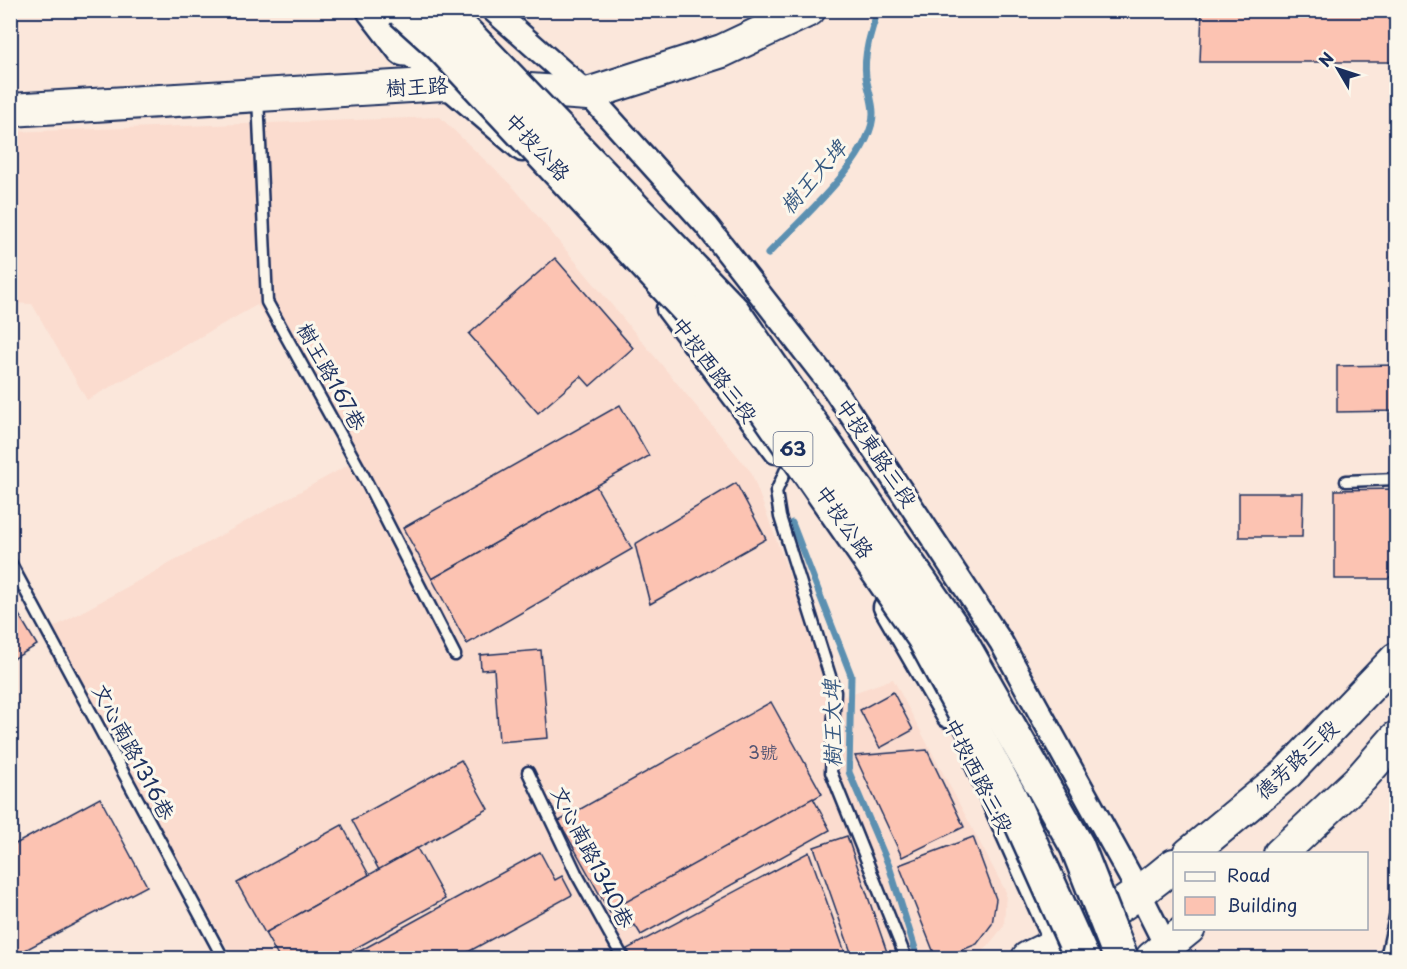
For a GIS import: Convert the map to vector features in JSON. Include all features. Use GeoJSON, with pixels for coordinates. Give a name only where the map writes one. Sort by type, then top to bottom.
{"type":"FeatureCollection","features":[{"type":"Feature","properties":{"kind":"main road"},"geometry":{"type":"LineString","coordinates":[[374,10],[404,49]]}},
{"type":"Feature","properties":{"kind":"main road","name":"中投公路"},"geometry":{"type":"LineString","coordinates":[[402,10],[441,45],[718,341],[923,636],[1009,795],[1067,954]]}},
{"type":"Feature","properties":{"kind":"main road","name":"中投公路"},"geometry":{"type":"LineString","coordinates":[[442,10],[733,312],[955,632],[1077,846],[1121,958]]}},
{"type":"Feature","properties":{"kind":"street","name":"中投西路三段"},"geometry":{"type":"LineString","coordinates":[[359,10],[535,162],[611,240],[690,335],[788,467],[890,614],[976,764],[1067,954]]}},
{"type":"Feature","properties":{"kind":"street","name":"中投東路三段"},"geometry":{"type":"LineString","coordinates":[[494,10],[588,94],[708,226],[834,389],[1001,642],[1170,948]]}},
{"type":"Feature","properties":{"kind":"street","name":"樹王路"},"geometry":{"type":"LineString","coordinates":[[10,110],[258,97],[444,84],[588,94],[722,51],[809,10]]}},
{"type":"Feature","properties":{"kind":"street"},"geometry":{"type":"LineString","coordinates":[[690,335],[714,350],[739,348],[760,320],[756,287]]}},
{"type":"Feature","properties":{"kind":"street","name":"德芳路三段"},"geometry":{"type":"LineString","coordinates":[[1191,852],[1287,773],[1390,672]]}},
{"type":"Feature","properties":{"kind":"street"},"geometry":{"type":"LineString","coordinates":[[1282,852],[1362,777],[1396,738]]}},
{"type":"Feature","properties":{"kind":"street"},"geometry":{"type":"LineString","coordinates":[[1028,958],[1067,954],[1173,867]]}},
{"type":"Feature","properties":{"kind":"lane","name":"樹王路167巷"},"geometry":{"type":"LineString","coordinates":[[258,97],[267,302],[364,477],[455,655]]}},
{"type":"Feature","properties":{"kind":"lane"},"geometry":{"type":"LineString","coordinates":[[788,467],[776,492],[780,517],[835,692],[831,772],[906,958]]}},
{"type":"Feature","properties":{"kind":"lane"},"geometry":{"type":"LineString","coordinates":[[1346,481],[1396,479]]}},
{"type":"Feature","properties":{"kind":"lane","name":"文心南路1316巷"},"geometry":{"type":"LineString","coordinates":[[10,562],[223,958]]}},
{"type":"Feature","properties":{"kind":"lane","name":"文心南路1340巷"},"geometry":{"type":"LineString","coordinates":[[528,772],[576,873],[623,958]]}},
{"type":"Feature","properties":{"kind":"lane"},"geometry":{"type":"LineString","coordinates":[[1386,958],[1396,912]]}},
{"type":"Feature","properties":{"kind":"shaded area"},"geometry":{"type":"Polygon","coordinates":[[[440,117],[515,189],[751,472],[836,699],[893,679],[1006,892],[1004,926],[982,953],[973,958],[233,958],[49,630],[359,459],[257,305],[87,400],[32,304],[11,303],[10,132],[440,117]]]}},
{"type":"Feature","properties":{"kind":"building"},"geometry":{"type":"Polygon","coordinates":[[[1202,10],[1396,10],[1396,62],[1200,62],[1202,10]]]}},
{"type":"Feature","properties":{"kind":"building"},"geometry":{"type":"Polygon","coordinates":[[[555,258],[633,348],[590,386],[581,376],[538,413],[469,334],[555,258]]]}},
{"type":"Feature","properties":{"kind":"building"},"geometry":{"type":"Polygon","coordinates":[[[1396,365],[1396,411],[1337,412],[1337,366],[1396,365]]]}},
{"type":"Feature","properties":{"kind":"building"},"geometry":{"type":"Polygon","coordinates":[[[620,405],[649,456],[432,579],[403,528],[620,405]]]}},
{"type":"Feature","properties":{"kind":"building"},"geometry":{"type":"Polygon","coordinates":[[[736,483],[766,539],[650,604],[635,544],[736,483]]]}},
{"type":"Feature","properties":{"kind":"building"},"geometry":{"type":"Polygon","coordinates":[[[596,486],[632,549],[467,644],[432,579],[596,486]]]}},
{"type":"Feature","properties":{"kind":"building"},"geometry":{"type":"Polygon","coordinates":[[[1396,489],[1396,570],[1388,579],[1335,579],[1335,490],[1396,489]]]}},
{"type":"Feature","properties":{"kind":"building"},"geometry":{"type":"Polygon","coordinates":[[[1239,493],[1303,493],[1302,537],[1239,537],[1239,493]]]}},
{"type":"Feature","properties":{"kind":"building"},"geometry":{"type":"Polygon","coordinates":[[[19,615],[37,645],[10,661],[10,620],[19,615]]]}},
{"type":"Feature","properties":{"kind":"building"},"geometry":{"type":"Polygon","coordinates":[[[541,650],[548,738],[499,742],[494,669],[481,670],[480,655],[541,650]]]}},
{"type":"Feature","properties":{"kind":"building"},"geometry":{"type":"Polygon","coordinates":[[[893,692],[913,730],[880,748],[860,710],[893,692]]]}},
{"type":"Feature","properties":{"kind":"building"},"geometry":{"type":"Polygon","coordinates":[[[771,702],[822,794],[610,913],[559,821],[771,702]]]}},
{"type":"Feature","properties":{"kind":"building"},"geometry":{"type":"Polygon","coordinates":[[[927,750],[964,827],[902,857],[855,756],[927,750]]]}},
{"type":"Feature","properties":{"kind":"building"},"geometry":{"type":"Polygon","coordinates":[[[461,760],[488,809],[379,870],[352,820],[461,760]]]}},
{"type":"Feature","properties":{"kind":"building"},"geometry":{"type":"Polygon","coordinates":[[[100,798],[147,886],[10,958],[10,847],[100,798]]]}},
{"type":"Feature","properties":{"kind":"building"},"geometry":{"type":"Polygon","coordinates":[[[813,798],[830,830],[641,935],[635,925],[625,931],[613,909],[813,798]]]}},
{"type":"Feature","properties":{"kind":"building"},"geometry":{"type":"Polygon","coordinates":[[[342,825],[369,875],[265,933],[237,883],[342,825]]]}},
{"type":"Feature","properties":{"kind":"building"},"geometry":{"type":"Polygon","coordinates":[[[847,836],[889,958],[853,958],[814,847],[847,836]]]}},
{"type":"Feature","properties":{"kind":"building"},"geometry":{"type":"Polygon","coordinates":[[[973,837],[996,899],[992,924],[977,944],[943,958],[936,958],[899,865],[973,837]]]}},
{"type":"Feature","properties":{"kind":"building"},"geometry":{"type":"Polygon","coordinates":[[[417,848],[445,899],[338,958],[279,958],[265,933],[417,848]]]}},
{"type":"Feature","properties":{"kind":"building"},"geometry":{"type":"Polygon","coordinates":[[[540,852],[555,880],[562,876],[572,895],[457,958],[347,958],[540,852]]]}},
{"type":"Feature","properties":{"kind":"building"},"geometry":{"type":"Polygon","coordinates":[[[809,852],[847,958],[632,958],[627,949],[809,852]]]}},
{"type":"Feature","properties":{"kind":"waterway","name":"樹王大埤"},"geometry":{"type":"LineString","coordinates":[[768,254],[832,188],[861,149],[870,130],[873,109],[866,77],[866,60],[870,35],[878,10]]}},
{"type":"Feature","properties":{"kind":"waterway","name":"樹王大埤"},"geometry":{"type":"LineString","coordinates":[[792,523],[851,675],[849,772],[889,866],[918,958]]}}]}
